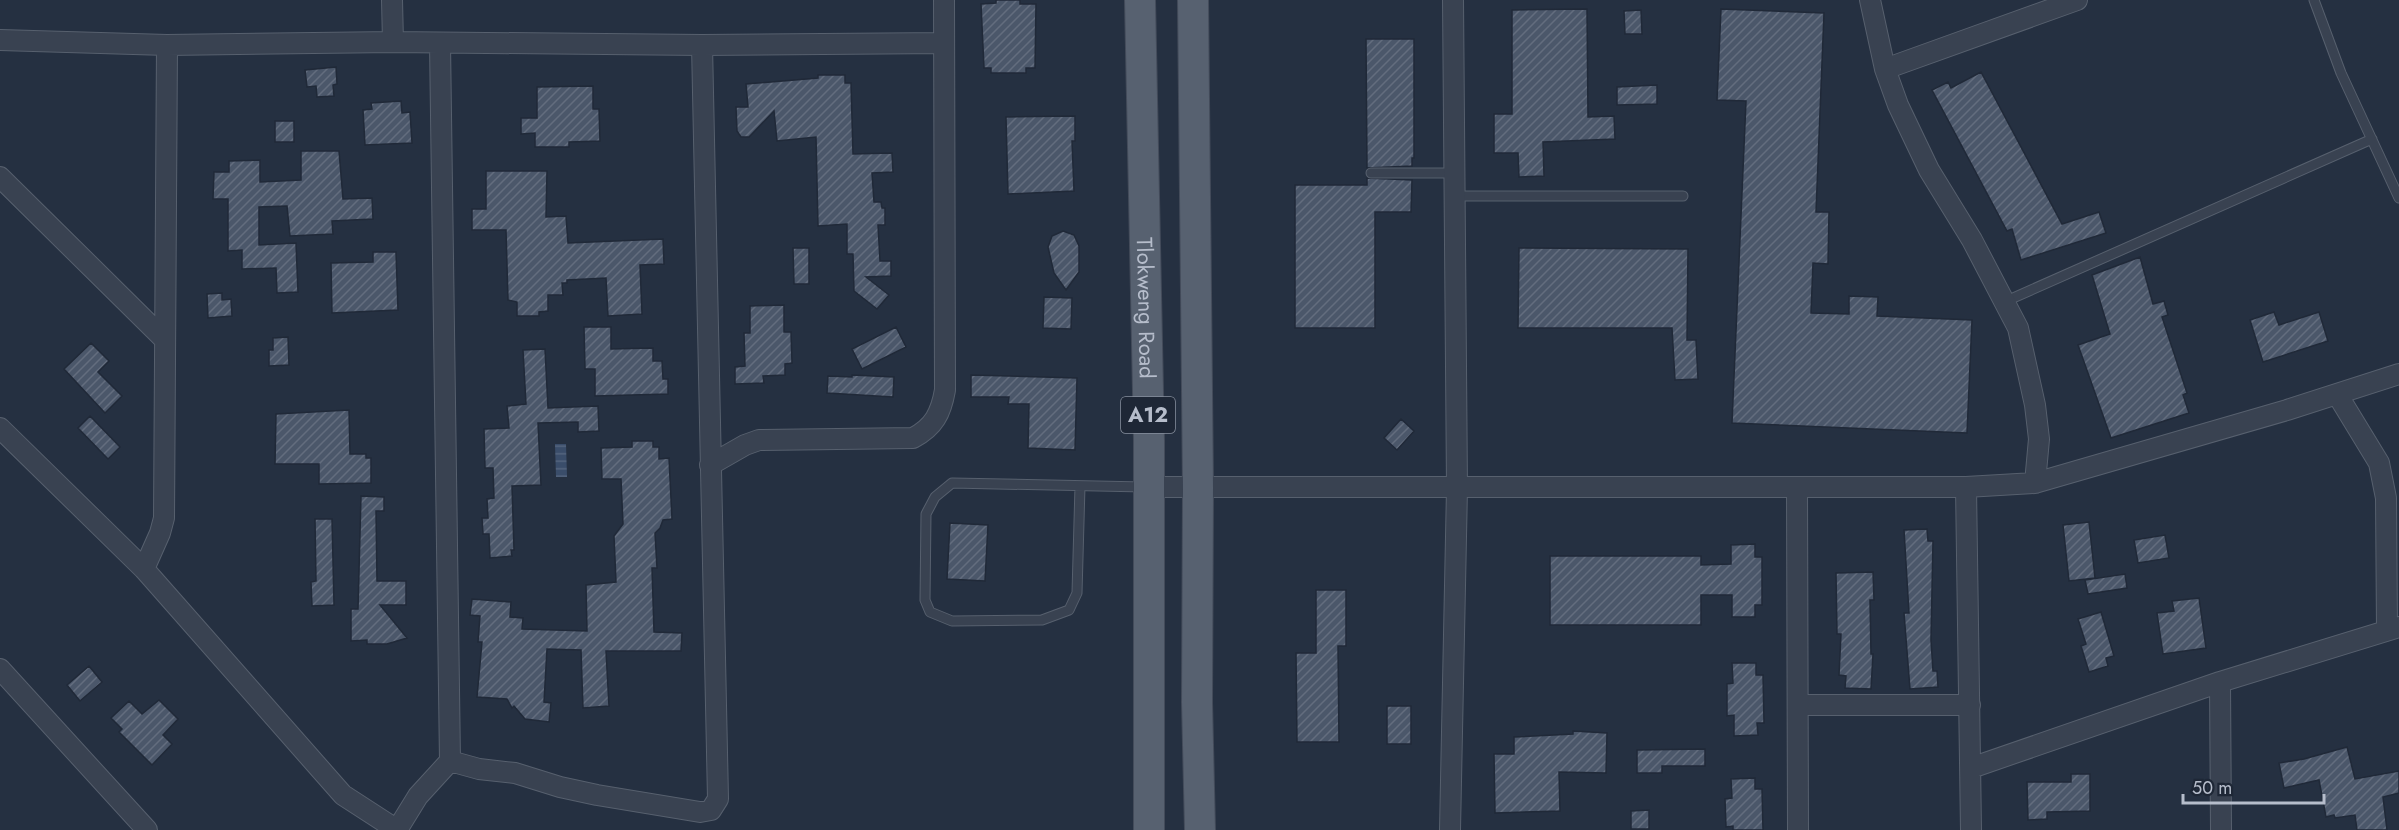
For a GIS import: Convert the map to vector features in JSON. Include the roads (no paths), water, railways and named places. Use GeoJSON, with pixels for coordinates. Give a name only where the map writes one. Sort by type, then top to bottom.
{"type":"FeatureCollection","features":[{"type":"Feature","properties":{"kind":"main road","name":"Tlokweng Road"},"geometry":{"type":"LineString","coordinates":[[1140,0],[1148,487],[1149,830]]}},
{"type":"Feature","properties":{"kind":"main road","name":"A12"},"geometry":{"type":"LineString","coordinates":[[1193,0],[1198,488],[1197,702],[1200,830]]}},
{"type":"Feature","properties":{"kind":"street"},"geometry":{"type":"LineString","coordinates":[[392,0],[393,42]]}},
{"type":"Feature","properties":{"kind":"street"},"geometry":{"type":"LineString","coordinates":[[710,465],[745,445],[759,440],[913,438],[926,431],[936,420],[943,405],[945,390],[944,0]]}},
{"type":"Feature","properties":{"kind":"street"},"geometry":{"type":"LineString","coordinates":[[1132,0],[1135,59],[1141,85]]}},
{"type":"Feature","properties":{"kind":"street"},"geometry":{"type":"LineString","coordinates":[[1450,830],[1457,488],[1453,0]]}},
{"type":"Feature","properties":{"kind":"street"},"geometry":{"type":"LineString","coordinates":[[1870,0],[1885,69],[1898,105],[1929,170],[1972,240],[2018,328],[2035,405],[2039,439],[2035,483]]}},
{"type":"Feature","properties":{"kind":"street"},"geometry":{"type":"LineString","coordinates":[[1885,69],[2077,0]]}},
{"type":"Feature","properties":{"kind":"street"},"geometry":{"type":"LineString","coordinates":[[0,40],[167,45],[393,42],[702,45],[944,43]]}},
{"type":"Feature","properties":{"kind":"street"},"geometry":{"type":"LineString","coordinates":[[0,429],[144,569],[343,795],[397,830],[418,796],[450,761],[440,43]]}},
{"type":"Feature","properties":{"kind":"street"},"geometry":{"type":"LineString","coordinates":[[144,569],[164,518],[167,45]]}},
{"type":"Feature","properties":{"kind":"street"},"geometry":{"type":"LineString","coordinates":[[450,761],[479,769],[516,773],[560,787],[636,803],[700,812],[711,810],[718,800],[702,45]]}},
{"type":"Feature","properties":{"kind":"street"},"geometry":{"type":"LineString","coordinates":[[0,177],[164,339]]}},
{"type":"Feature","properties":{"kind":"street"},"geometry":{"type":"LineString","coordinates":[[1148,487],[1966,487],[2035,483],[2399,374]]}},
{"type":"Feature","properties":{"kind":"street"},"geometry":{"type":"LineString","coordinates":[[1971,768],[2220,682],[2393,629],[2387,509],[2379,464],[2337,394]]}},
{"type":"Feature","properties":{"kind":"street"},"geometry":{"type":"LineString","coordinates":[[1797,487],[1798,830]]}},
{"type":"Feature","properties":{"kind":"street"},"geometry":{"type":"LineString","coordinates":[[1966,487],[1971,830]]}},
{"type":"Feature","properties":{"kind":"street"},"geometry":{"type":"LineString","coordinates":[[0,669],[147,830]]}},
{"type":"Feature","properties":{"kind":"street"},"geometry":{"type":"LineString","coordinates":[[2220,682],[2221,830]]}},
{"type":"Feature","properties":{"kind":"street"},"geometry":{"type":"LineString","coordinates":[[1798,705],[1970,705]]}},
{"type":"Feature","properties":{"kind":"lane"},"geometry":{"type":"LineString","coordinates":[[2314,0],[2341,73],[2399,198]]}},
{"type":"Feature","properties":{"kind":"lane"},"geometry":{"type":"LineString","coordinates":[[2004,302],[2372,139]]}},
{"type":"Feature","properties":{"kind":"lane"},"geometry":{"type":"LineString","coordinates":[[1371,173],[1455,173]]}},
{"type":"Feature","properties":{"kind":"lane"},"geometry":{"type":"LineString","coordinates":[[1455,196],[1683,196]]}},
{"type":"Feature","properties":{"kind":"lane"},"geometry":{"type":"LineString","coordinates":[[1080,486],[1077,593],[1069,610],[1042,620],[952,621],[930,612],[925,600],[926,514],[935,497],[951,483],[1148,487]]}},
{"type":"Feature","properties":{"kind":"water"},"geometry":{"type":"Polygon","coordinates":[[[555,444],[566,444],[567,477],[556,477],[555,444]]]}}]}
